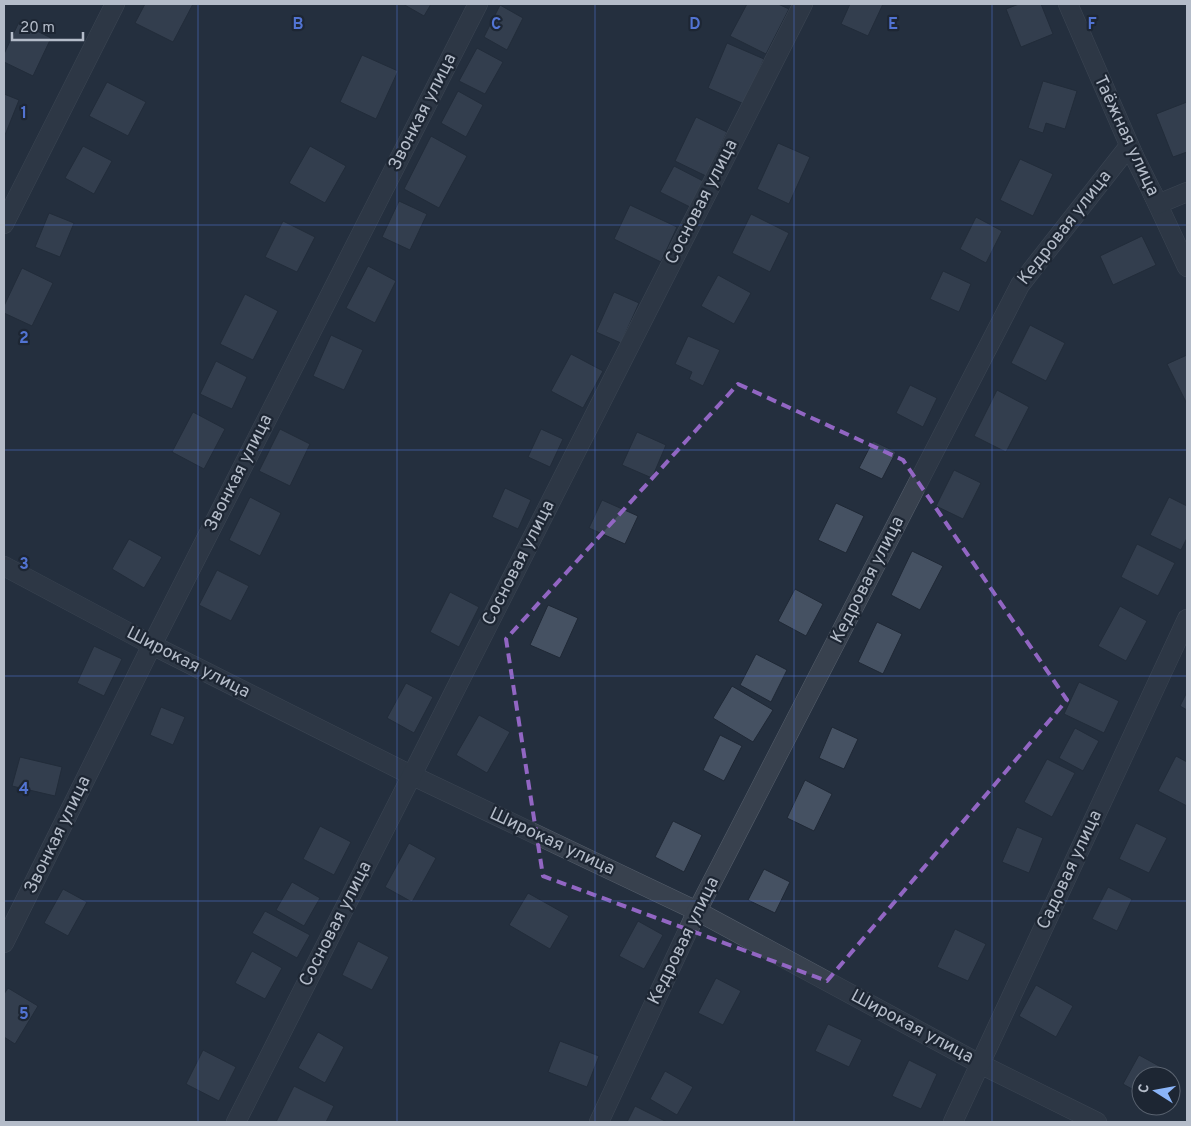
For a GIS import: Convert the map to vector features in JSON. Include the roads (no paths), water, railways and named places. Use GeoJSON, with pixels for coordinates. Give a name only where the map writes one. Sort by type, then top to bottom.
{"type":"FeatureCollection","features":[{"type":"Feature","properties":{"kind":"street"},"geometry":{"type":"LineString","coordinates":[[4,224],[115,4]]}},
{"type":"Feature","properties":{"kind":"street","name":"Звонкая улица"},"geometry":{"type":"LineString","coordinates":[[4,943],[152,645],[478,4]]}},
{"type":"Feature","properties":{"kind":"street","name":"Сосновая улица"},"geometry":{"type":"LineString","coordinates":[[236,1122],[802,4]]}},
{"type":"Feature","properties":{"kind":"street","name":"Таёжная улица"},"geometry":{"type":"LineString","coordinates":[[1068,4],[1128,146]]}},
{"type":"Feature","properties":{"kind":"street","name":"Кедровая улица"},"geometry":{"type":"LineString","coordinates":[[598,1122],[697,910],[1020,284],[1128,146],[1158,204]]}},
{"type":"Feature","properties":{"kind":"street"},"geometry":{"type":"LineString","coordinates":[[1158,204],[1187,192]]}},
{"type":"Feature","properties":{"kind":"street","name":"Таёжная улица"},"geometry":{"type":"LineString","coordinates":[[1158,204],[1187,267]]}},
{"type":"Feature","properties":{"kind":"street","name":"Широкая улица"},"geometry":{"type":"LineString","coordinates":[[4,566],[152,645],[411,775],[697,910],[980,1064],[1097,1122]]}},
{"type":"Feature","properties":{"kind":"street","name":"Садовая улица"},"geometry":{"type":"LineString","coordinates":[[953,1122],[1187,619]]}}]}
